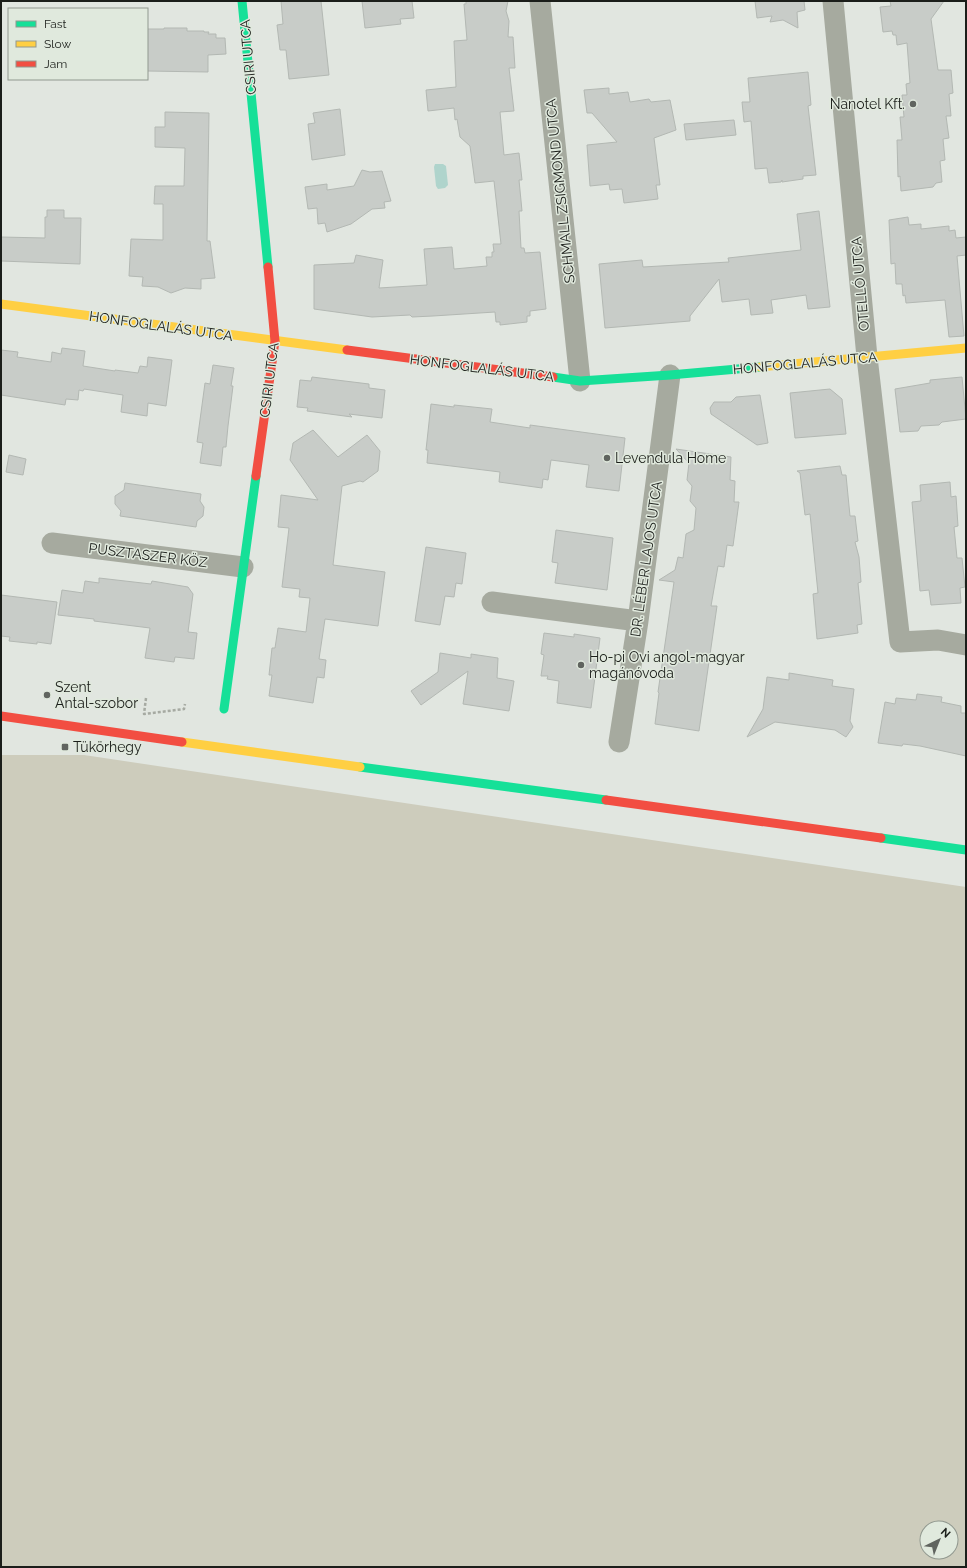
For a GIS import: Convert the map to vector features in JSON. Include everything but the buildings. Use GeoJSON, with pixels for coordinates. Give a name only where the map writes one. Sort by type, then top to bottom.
{"type":"FeatureCollection","features":[{"type":"Feature","properties":{"kind":"street","name":"CSIRI UTCA"},"geometry":{"type":"LineString","coordinates":[[224,709],[275,342],[242,1]]}},
{"type":"Feature","properties":{"kind":"street","name":"SCHMALL ZSIGMOND UTCA"},"geometry":{"type":"LineString","coordinates":[[540,1],[580,381]]}},
{"type":"Feature","properties":{"kind":"street","name":"OTELLÓ UTCA"},"geometry":{"type":"LineString","coordinates":[[833,1],[867,357],[900,642],[938,640],[966,644]]}},
{"type":"Feature","properties":{"kind":"street","name":"HONFOGLALÁS UTCA"},"geometry":{"type":"LineString","coordinates":[[1,304],[275,342],[580,381],[670,376],[966,348]]}},
{"type":"Feature","properties":{"kind":"street","name":"DR. LÉBER LAJOS UTCA"},"geometry":{"type":"LineString","coordinates":[[619,742],[638,621],[670,376]]}},
{"type":"Feature","properties":{"kind":"street","name":"PUSZTASZER KÖZ"},"geometry":{"type":"LineString","coordinates":[[52,543],[243,567]]}},
{"type":"Feature","properties":{"kind":"street"},"geometry":{"type":"LineString","coordinates":[[492,602],[638,621]]}},
{"type":"Feature","properties":{"kind":"street"},"geometry":{"type":"LineString","coordinates":[[1,716],[966,850]]}},
{"type":"Feature","properties":{"kind":"path"},"geometry":{"type":"LineString","coordinates":[[146,698],[144,714],[184,709],[185,704]]}},
{"type":"Feature","properties":{"kind":"shaded area"},"geometry":{"type":"Polygon","coordinates":[[[1,755],[84,755],[966,887],[966,1567],[1,1567],[1,755]]]}},
{"type":"Feature","properties":{"kind":"water"},"geometry":{"type":"Polygon","coordinates":[[[435,164],[443,164],[446,166],[448,185],[445,188],[438,189],[436,186],[435,164]]]}},
{"type":"Feature","properties":{"kind":"traffic: fast"},"geometry":{"type":"LineString","coordinates":[[242,1],[268,267]]}},
{"type":"Feature","properties":{"kind":"traffic: fast"},"geometry":{"type":"LineString","coordinates":[[553,377],[580,381],[760,367]]}},
{"type":"Feature","properties":{"kind":"traffic: fast"},"geometry":{"type":"LineString","coordinates":[[224,709],[256,476]]}},
{"type":"Feature","properties":{"kind":"traffic: fast"},"geometry":{"type":"LineString","coordinates":[[360,767],[606,800]]}},
{"type":"Feature","properties":{"kind":"traffic: fast"},"geometry":{"type":"LineString","coordinates":[[881,838],[966,850]]}},
{"type":"Feature","properties":{"kind":"traffic: slow"},"geometry":{"type":"LineString","coordinates":[[1,304],[347,350]]}},
{"type":"Feature","properties":{"kind":"traffic: slow"},"geometry":{"type":"LineString","coordinates":[[760,367],[966,348]]}},
{"type":"Feature","properties":{"kind":"traffic: slow"},"geometry":{"type":"LineString","coordinates":[[182,742],[360,767]]}},
{"type":"Feature","properties":{"kind":"traffic: jam"},"geometry":{"type":"LineString","coordinates":[[256,476],[275,341],[268,267]]}},
{"type":"Feature","properties":{"kind":"traffic: jam"},"geometry":{"type":"LineString","coordinates":[[347,350],[553,377]]}},
{"type":"Feature","properties":{"kind":"traffic: jam"},"geometry":{"type":"LineString","coordinates":[[1,716],[182,742]]}},
{"type":"Feature","properties":{"kind":"traffic: jam"},"geometry":{"type":"LineString","coordinates":[[606,800],[881,838]]}},
{"type":"Feature","properties":{"kind":"place","name":"Nanotel Kft."},"geometry":{"type":"Point","coordinates":[913,104]}},
{"type":"Feature","properties":{"kind":"place","name":"Levendula Home"},"geometry":{"type":"Point","coordinates":[607,458]}},
{"type":"Feature","properties":{"kind":"place","name":"Ho-pi Ovi angol-magyar magánóvoda"},"geometry":{"type":"Point","coordinates":[581,665]}},
{"type":"Feature","properties":{"kind":"place","name":"Szent Antal-szobor"},"geometry":{"type":"Point","coordinates":[47,695]}},
{"type":"Feature","properties":{"kind":"place","name":"Tükörhegy"},"geometry":{"type":"Point","coordinates":[65,747]}}]}
